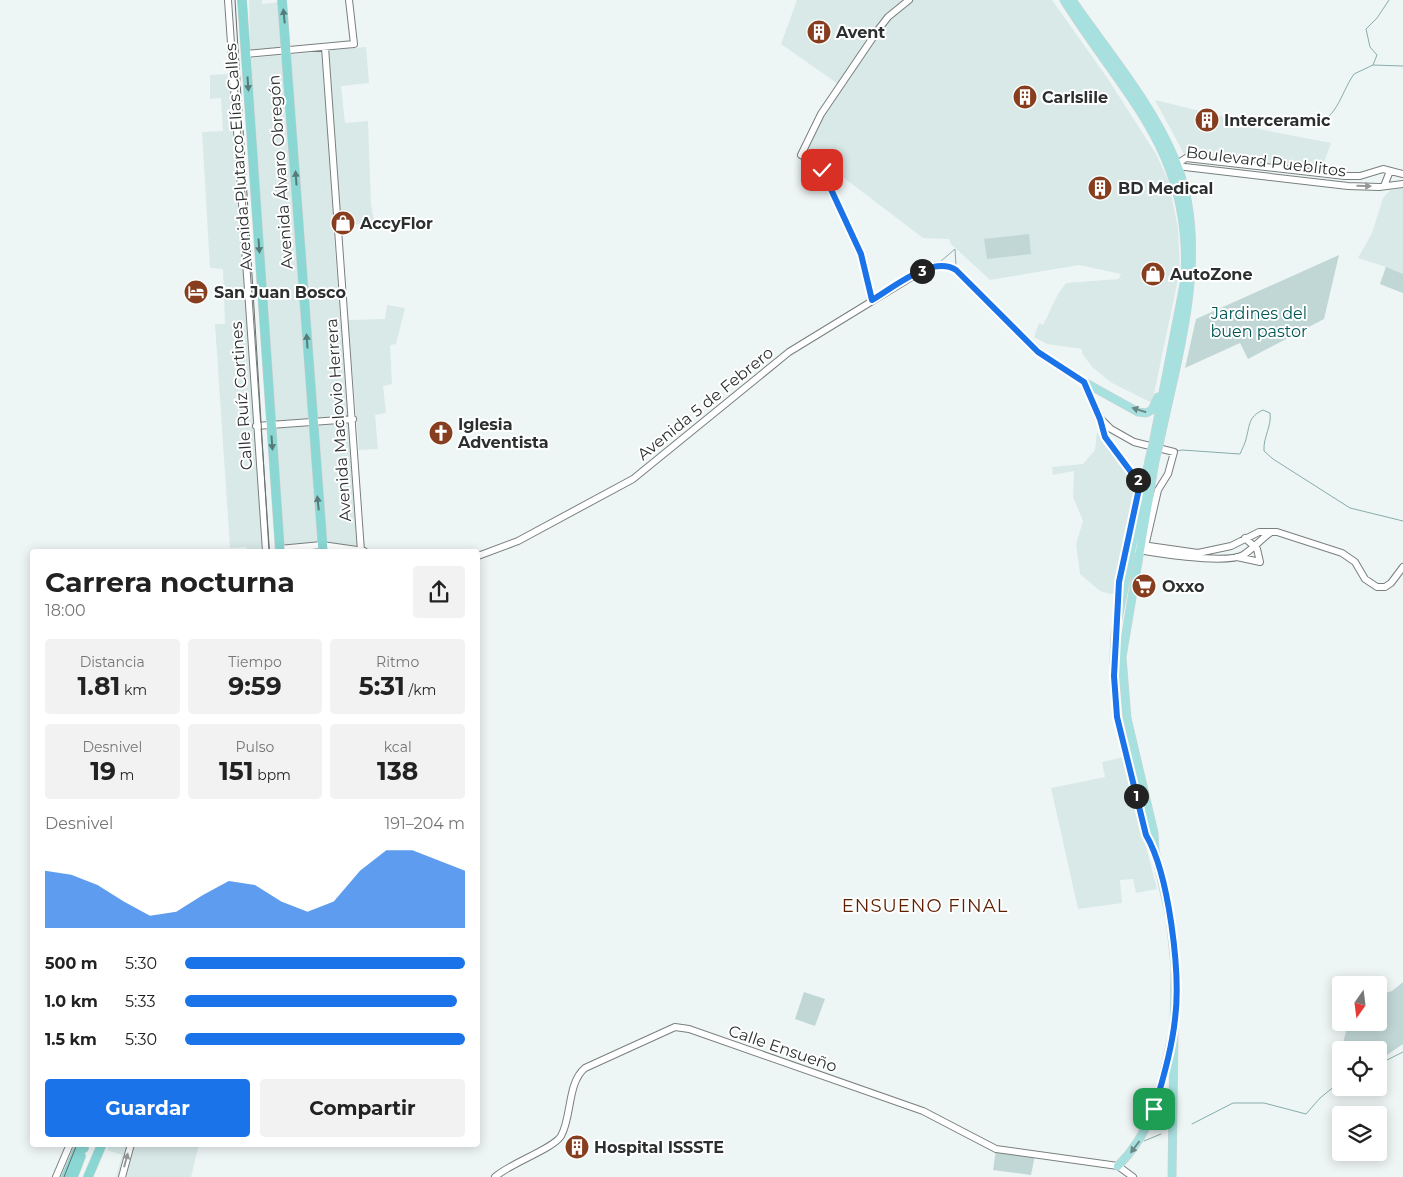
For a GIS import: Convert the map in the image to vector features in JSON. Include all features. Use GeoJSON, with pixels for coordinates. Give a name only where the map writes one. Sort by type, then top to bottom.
{"type":"FeatureCollection","features":[{"type":"Feature","properties":{"kind":"highway","name":"Avenida Plutarco Elías Calles"},"geometry":{"type":"LineString","coordinates":[[242,0],[280,549]]}},
{"type":"Feature","properties":{"kind":"highway","name":"Avenida Álvaro Obregón"},"geometry":{"type":"LineString","coordinates":[[282,0],[322,548]]}},
{"type":"Feature","properties":{"kind":"highway"},"geometry":{"type":"LineString","coordinates":[[70,1177],[85,1147]]}},
{"type":"Feature","properties":{"kind":"highway"},"geometry":{"type":"LineString","coordinates":[[88,1177],[101,1147]]}},
{"type":"Feature","properties":{"kind":"highway"},"geometry":{"type":"LineString","coordinates":[[94,1177],[106,1147]]}},
{"type":"Feature","properties":{"kind":"main road"},"geometry":{"type":"LineString","coordinates":[[1064,0],[1130,93],[1166,156],[1173,175],[1182,217],[1186,264],[1156,445]]}},
{"type":"Feature","properties":{"kind":"main road"},"geometry":{"type":"LineString","coordinates":[[1072,0],[1137,93],[1177,164],[1188,217],[1191,279],[1152,460],[1151,488],[1119,616],[1114,651],[1117,717],[1146,835],[1154,850]]}},
{"type":"Feature","properties":{"kind":"main road"},"geometry":{"type":"LineString","coordinates":[[1166,156],[1177,164]]}},
{"type":"Feature","properties":{"kind":"main road"},"geometry":{"type":"LineString","coordinates":[[1173,175],[1177,164]]}},
{"type":"Feature","properties":{"kind":"main road"},"geometry":{"type":"LineString","coordinates":[[1084,382],[1138,412],[1146,413],[1155,407],[1170,362]]}},
{"type":"Feature","properties":{"kind":"main road"},"geometry":{"type":"LineString","coordinates":[[1136,547],[1123,643],[1123,684],[1127,718],[1154,834],[1154,850],[1170,918],[1176,966],[1172,1177]]}},
{"type":"Feature","properties":{"kind":"main road"},"geometry":{"type":"LineString","coordinates":[[1118,1166],[1138,1145],[1154,1109],[1176,1018]]}},
{"type":"Feature","properties":{"kind":"street","name":"Calle Ruíz Cortines"},"geometry":{"type":"LineString","coordinates":[[228,0],[266,549]]}},
{"type":"Feature","properties":{"kind":"street"},"geometry":{"type":"LineString","coordinates":[[246,54],[354,44],[350,0]]}},
{"type":"Feature","properties":{"kind":"street"},"geometry":{"type":"LineString","coordinates":[[872,300],[861,254],[818,165],[801,155],[821,114],[878,30],[888,17],[909,0]]}},
{"type":"Feature","properties":{"kind":"street","name":"Avenida Maclovio Herrera"},"geometry":{"type":"LineString","coordinates":[[325,47],[336,220],[362,549]]}},
{"type":"Feature","properties":{"kind":"street","name":"Boulevard Pueblitos"},"geometry":{"type":"LineString","coordinates":[[1403,174],[1377,170],[1354,176],[1186,158],[1181,159],[1177,164],[1185,167],[1348,186],[1403,184]]}},
{"type":"Feature","properties":{"kind":"street"},"geometry":{"type":"LineString","coordinates":[[1246,173],[1250,170],[1247,165]]}},
{"type":"Feature","properties":{"kind":"street"},"geometry":{"type":"LineString","coordinates":[[1268,168],[1265,172],[1268,176]]}},
{"type":"Feature","properties":{"kind":"street"},"geometry":{"type":"LineString","coordinates":[[1384,186],[1390,171]]}},
{"type":"Feature","properties":{"kind":"street","name":"Avenida 5 de Febrero"},"geometry":{"type":"LineString","coordinates":[[480,555],[518,541],[633,479],[789,352],[926,268],[945,265],[956,270],[1038,352],[1084,382]]}},
{"type":"Feature","properties":{"kind":"street"},"geometry":{"type":"LineString","coordinates":[[1084,382],[1100,419],[1105,437],[1140,484],[1136,547]]}},
{"type":"Feature","properties":{"kind":"street"},"geometry":{"type":"LineString","coordinates":[[256,426],[353,419]]}},
{"type":"Feature","properties":{"kind":"street"},"geometry":{"type":"LineString","coordinates":[[1100,419],[1111,429],[1134,442],[1174,452],[1168,474],[1151,488],[1136,547]]}},
{"type":"Feature","properties":{"kind":"street"},"geometry":{"type":"LineString","coordinates":[[1136,547],[1195,553],[1225,547],[1259,532],[1272,532],[1296,537],[1342,553],[1355,562],[1370,584],[1377,587],[1385,587],[1392,583],[1403,567]]}},
{"type":"Feature","properties":{"kind":"street"},"geometry":{"type":"LineString","coordinates":[[1236,557],[1244,554],[1272,532]]}},
{"type":"Feature","properties":{"kind":"street"},"geometry":{"type":"LineString","coordinates":[[1136,547],[1190,557],[1236,557],[1260,562],[1254,545],[1245,538]]}},
{"type":"Feature","properties":{"kind":"street"},"geometry":{"type":"LineString","coordinates":[[1225,547],[1227,557]]}},
{"type":"Feature","properties":{"kind":"street"},"geometry":{"type":"LineString","coordinates":[[301,549],[335,549]]}},
{"type":"Feature","properties":{"kind":"street","name":"Calle Ensueño"},"geometry":{"type":"LineString","coordinates":[[495,1177],[514,1163],[558,1140],[566,1122],[576,1079],[581,1071],[675,1027],[689,1029],[923,1111],[996,1149],[1118,1166]]}},
{"type":"Feature","properties":{"kind":"street"},"geometry":{"type":"LineString","coordinates":[[56,1177],[69,1147]]}},
{"type":"Feature","properties":{"kind":"street"},"geometry":{"type":"LineString","coordinates":[[122,1177],[130,1147]]}},
{"type":"Feature","properties":{"kind":"street"},"geometry":{"type":"LineString","coordinates":[[1118,1166],[1133,1177]]}},
{"type":"Feature","properties":{"kind":"shaded area"},"geometry":{"type":"Polygon","coordinates":[[[249,0],[262,0],[262,4],[279,2],[283,48],[250,51],[249,0]]]}},
{"type":"Feature","properties":{"kind":"shaded area"},"geometry":{"type":"Polygon","coordinates":[[[797,0],[1052,0],[1108,79],[1156,154],[1168,180],[1178,228],[1180,270],[1152,403],[1112,383],[1092,367],[1082,353],[1082,349],[1047,344],[1034,337],[1039,323],[1043,325],[1058,294],[1066,283],[1119,279],[1121,274],[1079,265],[990,280],[951,244],[949,239],[923,238],[806,149],[822,118],[861,61],[838,84],[781,44],[797,0]]]}},
{"type":"Feature","properties":{"kind":"shaded area"},"geometry":{"type":"Polygon","coordinates":[[[366,47],[369,83],[341,86],[345,123],[368,121],[371,203],[374,223],[333,226],[358,546],[327,542],[283,546],[251,58],[366,47]]]}},
{"type":"Feature","properties":{"kind":"shaded area"},"geometry":{"type":"Polygon","coordinates":[[[230,74],[263,549],[230,548],[215,324],[225,324],[223,269],[210,268],[202,132],[223,131],[221,98],[210,99],[210,75],[230,74]]]}},
{"type":"Feature","properties":{"kind":"shaded area"},"geometry":{"type":"Polygon","coordinates":[[[1155,100],[1233,119],[1233,124],[1331,143],[1321,171],[1184,154],[1155,100]]]}},
{"type":"Feature","properties":{"kind":"shaded area"},"geometry":{"type":"Polygon","coordinates":[[[1403,188],[1403,293],[1380,284],[1386,267],[1358,258],[1372,233],[1383,198],[1390,190],[1403,188]]]}},
{"type":"Feature","properties":{"kind":"shaded area"},"geometry":{"type":"Polygon","coordinates":[[[387,305],[405,308],[396,344],[390,345],[392,384],[383,386],[386,413],[375,415],[378,449],[359,450],[348,320],[385,319],[387,305]]]}},
{"type":"Feature","properties":{"kind":"shaded area"},"geometry":{"type":"Polygon","coordinates":[[[1097,432],[1137,484],[1116,589],[1115,593],[1110,594],[1100,591],[1080,574],[1076,544],[1083,521],[1073,497],[1074,471],[1053,475],[1052,467],[1083,464],[1095,450],[1097,432]]]}},
{"type":"Feature","properties":{"kind":"shaded area"},"geometry":{"type":"Polygon","coordinates":[[[1123,757],[1157,889],[1136,893],[1133,879],[1120,880],[1122,903],[1078,909],[1051,788],[1105,777],[1102,762],[1123,757]]]}},
{"type":"Feature","properties":{"kind":"shaded area"},"geometry":{"type":"Polygon","coordinates":[[[108,1147],[198,1147],[191,1177],[116,1177],[122,1155],[107,1150],[108,1147]]]}},
{"type":"Feature","properties":{"kind":"green space"},"geometry":{"type":"Polygon","coordinates":[[[1029,234],[1031,254],[987,259],[984,239],[1029,234]]]}},
{"type":"Feature","properties":{"kind":"green space","name":"Jardines del buen pastor"},"geometry":{"type":"Polygon","coordinates":[[[1339,255],[1324,319],[1248,359],[1240,343],[1185,368],[1196,319],[1339,255]]]}},
{"type":"Feature","properties":{"kind":"green space"},"geometry":{"type":"Polygon","coordinates":[[[1386,267],[1403,274],[1403,293],[1380,284],[1386,267]]]}},
{"type":"Feature","properties":{"kind":"green space"},"geometry":{"type":"Polygon","coordinates":[[[1403,982],[1403,1044],[1387,1055],[1387,1041],[1343,1041],[1346,1031],[1388,1031],[1388,992],[1403,982]]]}},
{"type":"Feature","properties":{"kind":"green space"},"geometry":{"type":"Polygon","coordinates":[[[804,992],[825,999],[815,1026],[795,1019],[804,992]]]}},
{"type":"Feature","properties":{"kind":"green space"},"geometry":{"type":"Polygon","coordinates":[[[996,1149],[1035,1155],[1031,1175],[993,1170],[996,1149]]]}},
{"type":"Feature","properties":{"kind":"waterway"},"geometry":{"type":"LineString","coordinates":[[1373,65],[1377,55],[1370,47],[1366,29],[1377,18],[1389,0]]}},
{"type":"Feature","properties":{"kind":"waterway"},"geometry":{"type":"LineString","coordinates":[[1307,127],[1317,124],[1332,113],[1354,74],[1373,65],[1403,66]]}},
{"type":"Feature","properties":{"kind":"waterway"},"geometry":{"type":"LineString","coordinates":[[940,262],[955,249],[956,265],[961,271]]}},
{"type":"Feature","properties":{"kind":"waterway"},"geometry":{"type":"LineString","coordinates":[[846,313],[860,305]]}},
{"type":"Feature","properties":{"kind":"waterway"},"geometry":{"type":"LineString","coordinates":[[1177,451],[1240,454],[1252,419],[1263,410],[1270,413],[1264,451],[1273,459],[1350,508],[1403,521]]}},
{"type":"Feature","properties":{"kind":"waterway"},"geometry":{"type":"LineString","coordinates":[[1141,447],[1149,449]]}},
{"type":"Feature","properties":{"kind":"waterway"},"geometry":{"type":"LineString","coordinates":[[502,550],[512,547]]}},
{"type":"Feature","properties":{"kind":"waterway"},"geometry":{"type":"LineString","coordinates":[[1387,1060],[1403,1052]]}},
{"type":"Feature","properties":{"kind":"waterway"},"geometry":{"type":"LineString","coordinates":[[1192,1124],[1233,1103],[1264,1103],[1306,1114],[1320,1098],[1332,1088]]}},
{"type":"Feature","properties":{"kind":"waterway"},"geometry":{"type":"LineString","coordinates":[[1144,1141],[1161,1134]]}},
{"type":"Feature","properties":{"kind":"railway"},"geometry":{"type":"LineString","coordinates":[[235,0],[269,549]]}},
{"type":"Feature","properties":{"kind":"railway"},"geometry":{"type":"LineString","coordinates":[[64,1177],[76,1147]]}},
{"type":"Feature","properties":{"kind":"place","name":"Avent"},"geometry":{"type":"Point","coordinates":[819,32]}},
{"type":"Feature","properties":{"kind":"place","name":"Carlslile"},"geometry":{"type":"Point","coordinates":[1025,97]}},
{"type":"Feature","properties":{"kind":"place","name":"Interceramic"},"geometry":{"type":"Point","coordinates":[1207,120]}},
{"type":"Feature","properties":{"kind":"place","name":"BD Medical"},"geometry":{"type":"Point","coordinates":[1100,188]}},
{"type":"Feature","properties":{"kind":"place","name":"AccyFlor"},"geometry":{"type":"Point","coordinates":[343,223]}},
{"type":"Feature","properties":{"kind":"place","name":"AutoZone"},"geometry":{"type":"Point","coordinates":[1153,274]}},
{"type":"Feature","properties":{"kind":"place","name":"San Juan Bosco"},"geometry":{"type":"Point","coordinates":[196,292]}},
{"type":"Feature","properties":{"kind":"place","name":"Iglesia Adventista"},"geometry":{"type":"Point","coordinates":[441,433]}},
{"type":"Feature","properties":{"kind":"place","name":"Oxxo"},"geometry":{"type":"Point","coordinates":[1144,586]}},
{"type":"Feature","properties":{"kind":"place","name":"Hospital ISSSTE"},"geometry":{"type":"Point","coordinates":[577,1147]}},
{"type":"Feature","properties":{"kind":"district","name":"ENSUENO FINAL"},"geometry":{"type":"Point","coordinates":[925,906]}},
{"type":"Feature","properties":{"kind":"route"},"geometry":{"type":"LineString","coordinates":[[822,170],[832,196],[861,254],[872,300],[926,268],[945,265],[956,270],[1038,352],[1084,382],[1089,389],[1105,437],[1140,484],[1119,582],[1119,616],[1114,644],[1114,676],[1117,717],[1146,835],[1154,850],[1159,867],[1170,918],[1176,966],[1176,1018],[1160,1091],[1154,1109]]}}]}
